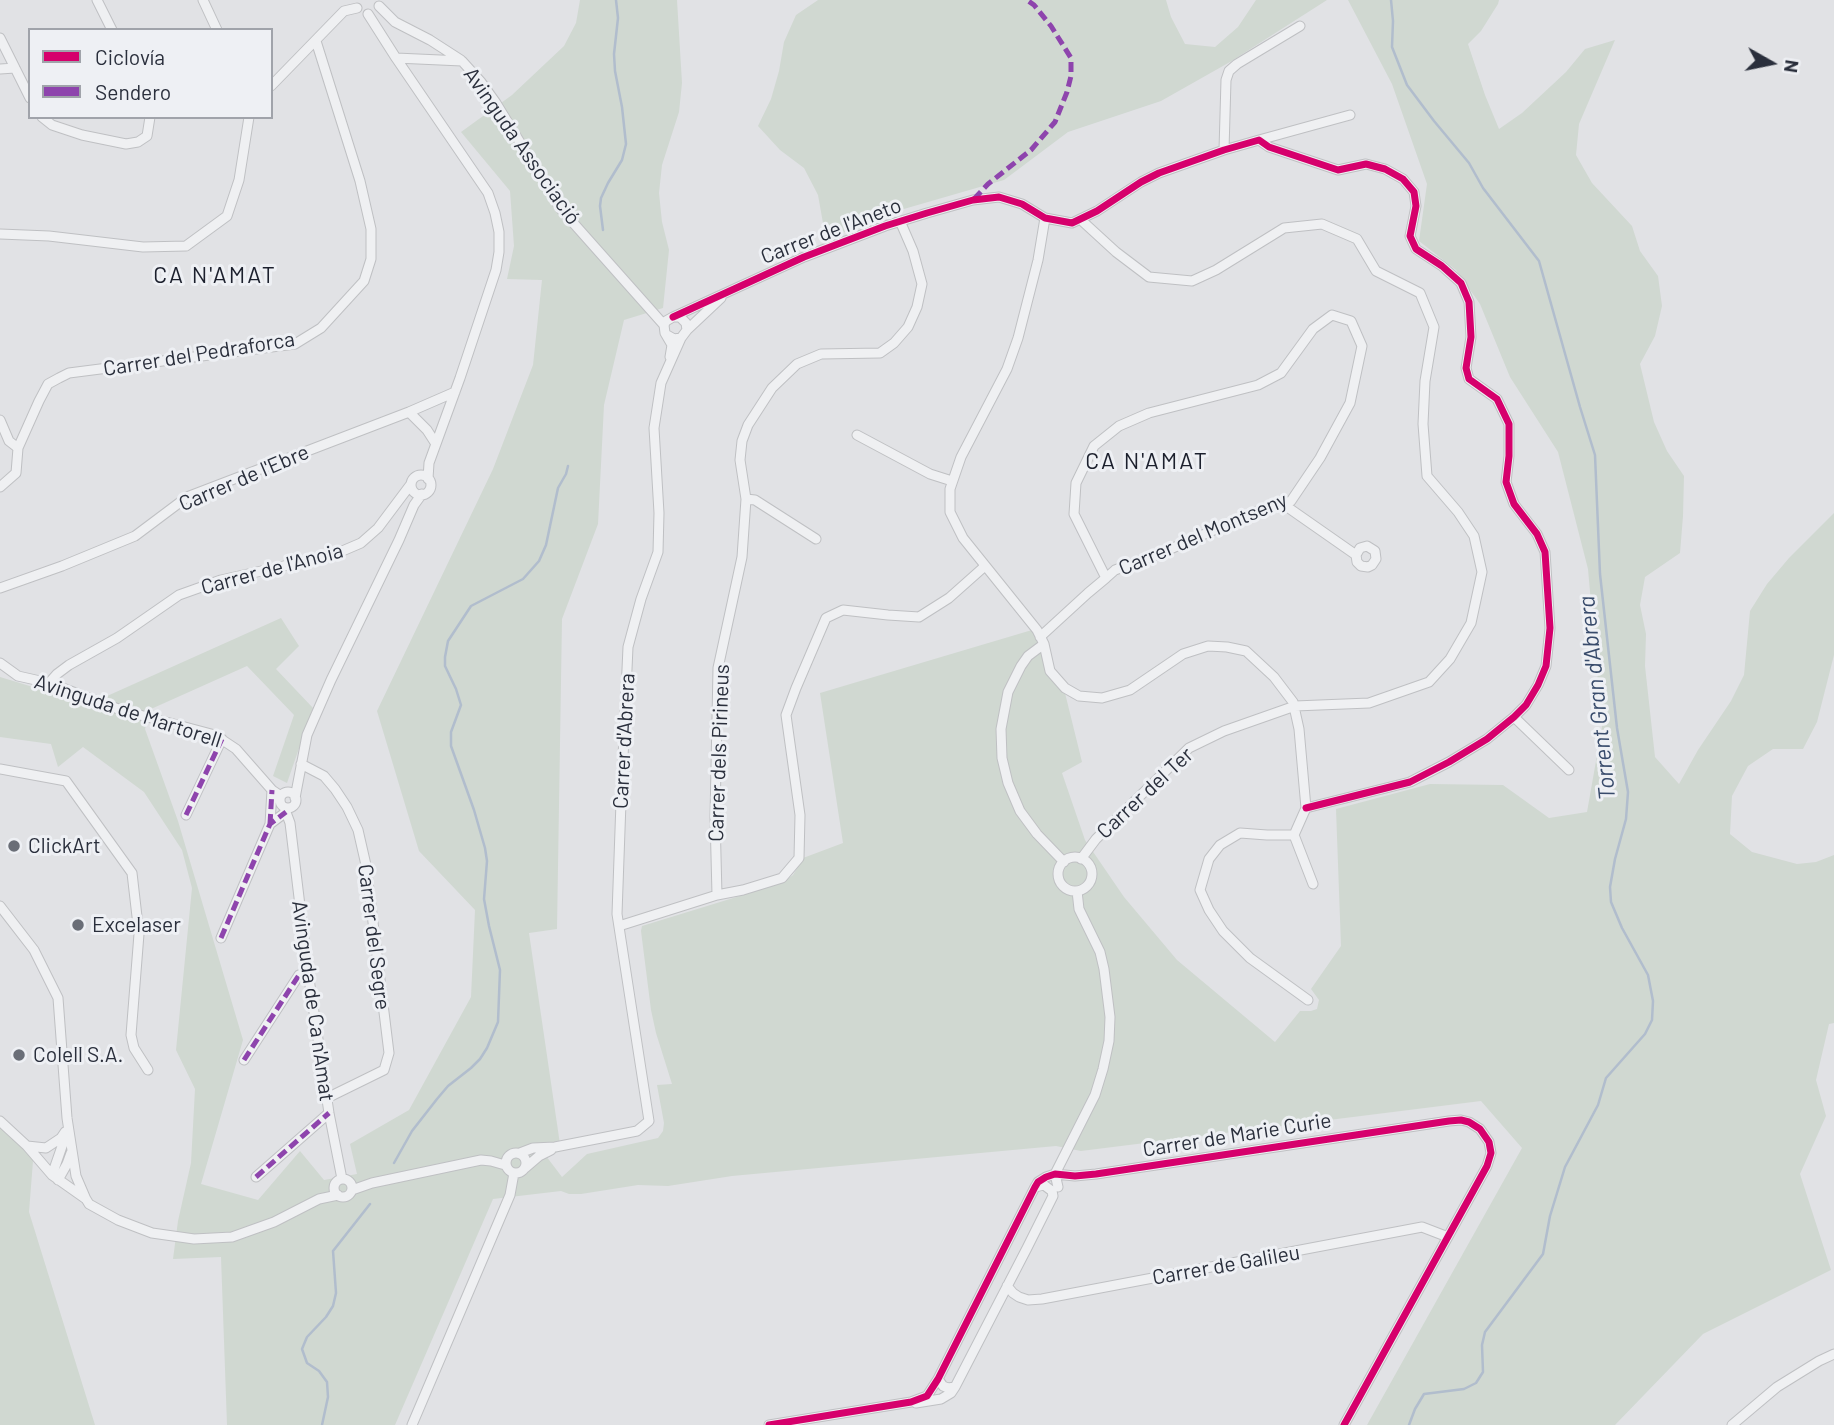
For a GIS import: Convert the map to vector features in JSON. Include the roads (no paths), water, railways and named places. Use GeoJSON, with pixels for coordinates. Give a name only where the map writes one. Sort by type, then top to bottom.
{"type":"FeatureCollection","features":[{"type":"Feature","properties":{"kind":"street"},"geometry":{"type":"LineString","coordinates":[[97,0],[111,28]]}},
{"type":"Feature","properties":{"kind":"street"},"geometry":{"type":"LineString","coordinates":[[203,0],[217,28]]}},
{"type":"Feature","properties":{"kind":"street"},"geometry":{"type":"LineString","coordinates":[[273,84],[344,11],[356,4],[361,12],[368,13],[379,3],[395,22],[462,61]]}},
{"type":"Feature","properties":{"kind":"street"},"geometry":{"type":"LineString","coordinates":[[222,938],[270,824],[288,802],[297,783],[307,735],[414,505],[415,490],[430,488],[423,477],[455,392],[496,270],[499,252],[499,232],[488,193],[406,74],[368,13]]}},
{"type":"Feature","properties":{"kind":"street"},"geometry":{"type":"LineString","coordinates":[[1224,150],[1226,80],[1229,71],[1300,26]]}},
{"type":"Feature","properties":{"kind":"street"},"geometry":{"type":"LineString","coordinates":[[0,38],[28,94]]}},
{"type":"Feature","properties":{"kind":"street","name":"Carrer del Pedraforca"},"geometry":{"type":"LineString","coordinates":[[0,487],[16,473],[18,448],[48,384],[69,373],[295,344],[321,328],[364,281],[371,259],[371,229],[360,181],[316,41]]}},
{"type":"Feature","properties":{"kind":"street","name":"Avinguda Associació"},"geometry":{"type":"LineString","coordinates":[[396,58],[462,61],[496,103],[560,208],[664,325]]}},
{"type":"Feature","properties":{"kind":"street"},"geometry":{"type":"LineString","coordinates":[[406,74],[421,59]]}},
{"type":"Feature","properties":{"kind":"street"},"geometry":{"type":"LineString","coordinates":[[0,69],[15,68]]}},
{"type":"Feature","properties":{"kind":"street"},"geometry":{"type":"LineString","coordinates":[[1313,884],[1294,835],[1306,808],[1295,706],[1274,677],[1246,651],[1208,646],[1183,654],[1130,690],[1102,698],[1079,696],[1065,688],[1050,671],[1037,630],[963,538],[950,512],[950,489],[961,457],[1007,369],[1026,307],[1045,218],[1072,223],[1159,173],[1224,150],[1350,115]]}},
{"type":"Feature","properties":{"kind":"street"},"geometry":{"type":"LineString","coordinates":[[44,119],[52,125],[82,135],[126,144],[138,142],[147,136],[150,119]]}},
{"type":"Feature","properties":{"kind":"street"},"geometry":{"type":"LineString","coordinates":[[0,234],[49,236],[143,247],[186,246],[227,216],[239,180],[249,119]]}},
{"type":"Feature","properties":{"kind":"street"},"geometry":{"type":"LineString","coordinates":[[1259,141],[1269,147],[1338,170],[1366,164],[1385,169],[1403,178],[1414,192],[1416,206],[1410,236],[1416,249],[1442,266],[1461,283],[1469,302],[1471,337],[1466,368],[1469,379],[1497,399],[1509,424],[1506,482],[1514,504],[1537,534],[1545,552],[1550,628],[1546,666],[1526,705],[1514,718],[1468,751],[1410,782],[1306,808]]}},
{"type":"Feature","properties":{"kind":"street","name":"Carrer de l'Aneto"},"geometry":{"type":"LineString","coordinates":[[673,317],[804,257],[900,221],[973,200],[999,197],[1022,204],[1045,218]]}},
{"type":"Feature","properties":{"kind":"street","name":"Carrer del Ter"},"geometry":{"type":"LineString","coordinates":[[1080,219],[1149,278],[1192,281],[1216,270],[1284,229],[1322,224],[1356,239],[1376,271],[1420,293],[1434,327],[1425,381],[1423,424],[1427,476],[1458,512],[1474,536],[1482,572],[1471,624],[1450,659],[1429,682],[1369,703],[1295,706],[1224,731],[1189,748],[1096,839],[1081,859]]}},
{"type":"Feature","properties":{"kind":"street","name":"Carrer dels Pirineus"},"geometry":{"type":"LineString","coordinates":[[718,895],[715,817],[718,668],[743,557],[746,499],[740,460],[742,442],[748,425],[772,388],[797,364],[821,354],[880,353],[894,343],[908,327],[917,307],[922,284],[913,251],[900,221]]}},
{"type":"Feature","properties":{"kind":"street","name":"Carrer de l'Aneto"},"geometry":{"type":"LineString","coordinates":[[684,334],[728,292]]}},
{"type":"Feature","properties":{"kind":"street","name":"Carrer del Montseny"},"geometry":{"type":"LineString","coordinates":[[1064,862],[1037,834],[1020,811],[1008,783],[1002,758],[1001,729],[1009,692],[1021,666],[1042,640],[1115,570],[1262,509],[1291,501],[1320,458],[1350,403],[1362,346],[1352,321],[1332,315],[1312,330],[1280,373],[1258,385],[1149,413],[1119,426],[1094,446],[1076,483],[1074,514],[1106,578]]}},
{"type":"Feature","properties":{"kind":"street"},"geometry":{"type":"LineString","coordinates":[[673,317],[686,323],[684,334],[674,339],[667,335],[664,325],[673,317]]}},
{"type":"Feature","properties":{"kind":"street","name":"Carrer d'Abrera"},"geometry":{"type":"LineString","coordinates":[[555,1147],[637,1131],[649,1121],[617,914],[628,647],[658,552],[659,513],[654,428],[661,383],[684,334]]}},
{"type":"Feature","properties":{"kind":"street","name":"Carrer d'Abrera"},"geometry":{"type":"LineString","coordinates":[[667,335],[672,345],[669,366]]}},
{"type":"Feature","properties":{"kind":"street","name":"Carrer de l'Ebre"},"geometry":{"type":"LineString","coordinates":[[0,588],[135,536],[187,497],[455,392]]}},
{"type":"Feature","properties":{"kind":"street"},"geometry":{"type":"LineString","coordinates":[[409,412],[436,444]]}},
{"type":"Feature","properties":{"kind":"street"},"geometry":{"type":"LineString","coordinates":[[0,419],[9,441],[18,448]]}},
{"type":"Feature","properties":{"kind":"street"},"geometry":{"type":"LineString","coordinates":[[858,435],[930,474],[953,481]]}},
{"type":"Feature","properties":{"kind":"street","name":"Carrer de l'Anoia"},"geometry":{"type":"LineString","coordinates":[[49,683],[57,674],[117,638],[179,595],[221,580],[333,555],[361,543],[415,490],[413,479],[423,477]]}},
{"type":"Feature","properties":{"kind":"street"},"geometry":{"type":"LineString","coordinates":[[746,499],[755,500],[816,539]]}},
{"type":"Feature","properties":{"kind":"street"},"geometry":{"type":"LineString","coordinates":[[1283,503],[1356,555]]}},
{"type":"Feature","properties":{"kind":"street"},"geometry":{"type":"LineString","coordinates":[[618,926],[782,878],[799,858],[800,815],[786,715],[826,618],[843,610],[919,617],[949,598],[985,566]]}},
{"type":"Feature","properties":{"kind":"street","name":"Avinguda de Martorell"},"geometry":{"type":"LineString","coordinates":[[0,663],[18,676],[49,683],[121,710],[222,739],[236,749],[272,790],[288,802]]}},
{"type":"Feature","properties":{"kind":"street"},"geometry":{"type":"LineString","coordinates":[[1514,718],[1569,769]]}},
{"type":"Feature","properties":{"kind":"street"},"geometry":{"type":"LineString","coordinates":[[186,815],[222,739]]}},
{"type":"Feature","properties":{"kind":"street","name":"Carrer del Segre"},"geometry":{"type":"LineString","coordinates":[[301,764],[324,776],[347,807],[358,830],[366,865],[389,1053],[384,1070],[327,1098]]}},
{"type":"Feature","properties":{"kind":"street"},"geometry":{"type":"LineString","coordinates":[[0,769],[66,781],[132,873],[139,934],[131,1035],[134,1048],[148,1070]]}},
{"type":"Feature","properties":{"kind":"street"},"geometry":{"type":"LineString","coordinates":[[270,824],[272,790]]}},
{"type":"Feature","properties":{"kind":"street","name":"Avinguda de Ca n'Amat"},"geometry":{"type":"LineString","coordinates":[[288,802],[293,816],[290,822],[308,972],[329,1113],[348,1184]]}},
{"type":"Feature","properties":{"kind":"street"},"geometry":{"type":"LineString","coordinates":[[1294,835],[1240,833],[1220,845],[1209,859],[1200,890],[1209,910],[1223,930],[1250,958],[1308,1000]]}},
{"type":"Feature","properties":{"kind":"street"},"geometry":{"type":"LineString","coordinates":[[1072,858],[1081,859],[1089,866],[1091,876],[1087,886],[1077,891],[1066,889],[1060,881],[1059,870],[1064,862],[1072,858]]}},
{"type":"Feature","properties":{"kind":"street"},"geometry":{"type":"LineString","coordinates":[[769,1425],[941,1399],[955,1387],[1055,1191],[1055,1174],[1095,1095],[1103,1069],[1109,1041],[1110,1017],[1104,969],[1100,952],[1079,909],[1077,891]]}},
{"type":"Feature","properties":{"kind":"street"},"geometry":{"type":"LineString","coordinates":[[0,906],[34,950],[58,998],[68,1128],[76,1176],[89,1204],[118,1220],[152,1233],[194,1239],[232,1237],[274,1222],[336,1191]]}},
{"type":"Feature","properties":{"kind":"street"},"geometry":{"type":"LineString","coordinates":[[244,1060],[299,975],[308,972]]}},
{"type":"Feature","properties":{"kind":"street"},"geometry":{"type":"LineString","coordinates":[[256,1177],[329,1113]]}},
{"type":"Feature","properties":{"kind":"street"},"geometry":{"type":"LineString","coordinates":[[0,1121],[55,1177],[86,1199]]}},
{"type":"Feature","properties":{"kind":"street","name":"Carrer de Marie Curie"},"geometry":{"type":"LineString","coordinates":[[1055,1174],[1075,1176],[1465,1121],[1480,1129],[1489,1142],[1490,1153],[1487,1166],[1448,1237]]}},
{"type":"Feature","properties":{"kind":"street"},"geometry":{"type":"LineString","coordinates":[[27,1146],[46,1148],[61,1138],[68,1128]]}},
{"type":"Feature","properties":{"kind":"street"},"geometry":{"type":"LineString","coordinates":[[55,1177],[68,1128]]}},
{"type":"Feature","properties":{"kind":"street"},"geometry":{"type":"LineString","coordinates":[[506,1162],[514,1153],[533,1148],[555,1147]]}},
{"type":"Feature","properties":{"kind":"street"},"geometry":{"type":"LineString","coordinates":[[336,1191],[337,1182],[372,1183],[499,1158],[506,1162],[508,1171],[520,1173],[538,1156],[555,1147]]}},
{"type":"Feature","properties":{"kind":"street"},"geometry":{"type":"LineString","coordinates":[[55,1177],[67,1164],[72,1149]]}},
{"type":"Feature","properties":{"kind":"street"},"geometry":{"type":"LineString","coordinates":[[520,1153],[526,1160],[524,1169]]}},
{"type":"Feature","properties":{"kind":"street"},"geometry":{"type":"LineString","coordinates":[[412,1425],[509,1195],[514,1173]]}},
{"type":"Feature","properties":{"kind":"street"},"geometry":{"type":"LineString","coordinates":[[911,1402],[927,1396],[938,1379],[1035,1187],[1038,1182],[1055,1174]]}},
{"type":"Feature","properties":{"kind":"street","name":"Carrer de Marie Curie"},"geometry":{"type":"LineString","coordinates":[[1055,1191],[1075,1176]]}},
{"type":"Feature","properties":{"kind":"street"},"geometry":{"type":"LineString","coordinates":[[336,1191],[346,1196],[348,1184]]}},
{"type":"Feature","properties":{"kind":"street"},"geometry":{"type":"LineString","coordinates":[[1035,1187],[1044,1185],[1055,1191]]}},
{"type":"Feature","properties":{"kind":"street","name":"Carrer de Galileu"},"geometry":{"type":"LineString","coordinates":[[1007,1286],[1019,1297],[1035,1300],[1422,1227],[1448,1237]]}},
{"type":"Feature","properties":{"kind":"street"},"geometry":{"type":"LineString","coordinates":[[1344,1425],[1448,1237]]}},
{"type":"Feature","properties":{"kind":"street"},"geometry":{"type":"LineString","coordinates":[[1732,1425],[1777,1387],[1819,1360],[1834,1354]]}},
{"type":"Feature","properties":{"kind":"street"},"geometry":{"type":"LineString","coordinates":[[938,1379],[943,1386],[955,1387]]}},
{"type":"Feature","properties":{"kind":"waterway"},"geometry":{"type":"LineString","coordinates":[[603,230],[601,198],[622,160],[626,144],[615,71],[618,18],[616,0]]}},
{"type":"Feature","properties":{"kind":"waterway","name":"Torrent Gran d'Abrera"},"geometry":{"type":"LineString","coordinates":[[1391,0],[1392,47],[1407,85],[1469,163],[1483,188],[1539,261],[1595,455],[1600,574],[1617,728],[1628,792],[1626,819],[1610,887],[1611,902],[1648,975],[1653,1001],[1652,1020],[1645,1034],[1606,1078],[1598,1105],[1565,1167],[1550,1216],[1543,1254],[1485,1332],[1482,1345],[1483,1372],[1476,1383],[1464,1389],[1424,1394],[1409,1425]]}},
{"type":"Feature","properties":{"kind":"waterway"},"geometry":{"type":"LineString","coordinates":[[394,1163],[412,1131],[437,1099],[480,1059],[498,1022],[500,970],[484,899],[487,861],[485,848],[451,746],[451,732],[461,705],[445,666],[448,641],[471,606],[523,579],[539,561],[546,545],[558,488],[568,466]]}},
{"type":"Feature","properties":{"kind":"waterway"},"geometry":{"type":"LineString","coordinates":[[322,1425],[328,1397],[327,1382],[319,1371],[307,1363],[302,1349],[307,1337],[333,1306],[336,1293],[333,1251],[370,1204]]}},
{"type":"Feature","properties":{"kind":"place","name":"ClickArt"},"geometry":{"type":"Point","coordinates":[14,846]}},
{"type":"Feature","properties":{"kind":"place","name":"Excelaser"},"geometry":{"type":"Point","coordinates":[78,925]}},
{"type":"Feature","properties":{"kind":"place","name":"Colell S.A."},"geometry":{"type":"Point","coordinates":[19,1055]}},
{"type":"Feature","properties":{"kind":"district","name":"CA N'AMAT"},"geometry":{"type":"Point","coordinates":[215,275]}},
{"type":"Feature","properties":{"kind":"district","name":"CA N'AMAT"},"geometry":{"type":"Point","coordinates":[1147,461]}}]}
